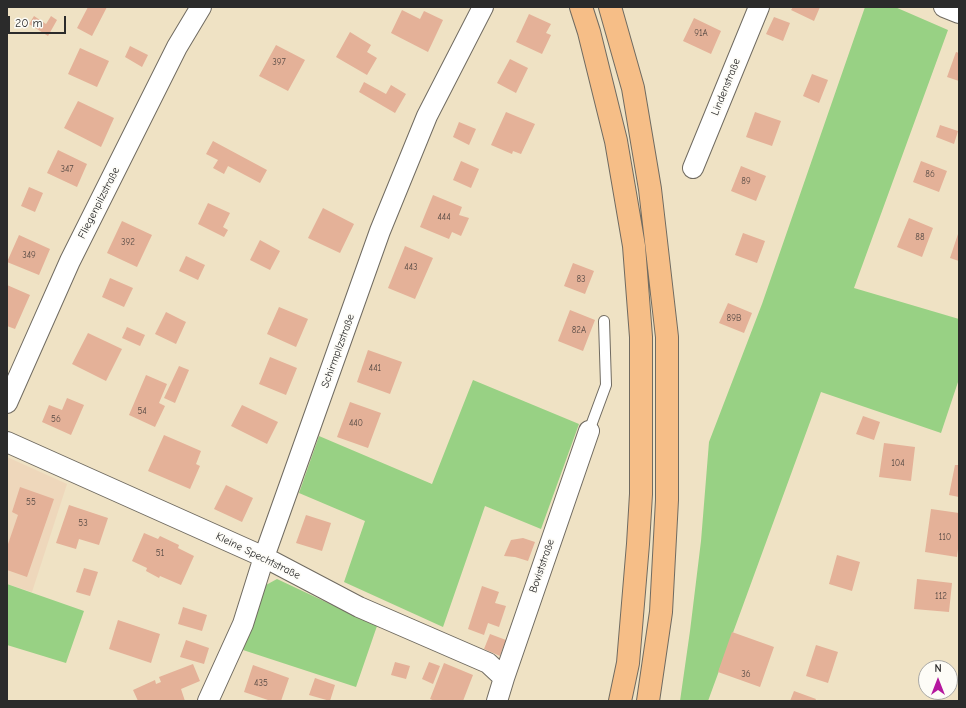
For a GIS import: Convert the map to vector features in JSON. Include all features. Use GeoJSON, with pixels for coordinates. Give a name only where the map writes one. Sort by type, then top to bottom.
{"type":"FeatureCollection","features":[{"type":"Feature","properties":{"kind":"highway"},"geometry":{"type":"LineString","coordinates":[[581,7],[589,32],[616,141],[634,246],[641,337],[641,494],[635,596],[628,663],[620,701]]}},
{"type":"Feature","properties":{"kind":"highway"},"geometry":{"type":"LineString","coordinates":[[610,7],[633,88],[650,189],[667,337],[667,500],[660,612],[648,701]]}},
{"type":"Feature","properties":{"kind":"street","name":"Fliegenpilzstraße"},"geometry":{"type":"LineString","coordinates":[[7,403],[70,261],[177,47],[201,7]]}},
{"type":"Feature","properties":{"kind":"street","name":"Schirmpilzstraße"},"geometry":{"type":"LineString","coordinates":[[208,701],[242,624],[264,557],[380,231],[427,116],[483,7]]}},
{"type":"Feature","properties":{"kind":"street","name":"Lindenstraße"},"geometry":{"type":"LineString","coordinates":[[693,168],[759,7]]}},
{"type":"Feature","properties":{"kind":"street"},"geometry":{"type":"LineString","coordinates":[[944,7],[959,13]]}},
{"type":"Feature","properties":{"kind":"street","name":"Boviststraße"},"geometry":{"type":"LineString","coordinates":[[497,701],[589,431]]}},
{"type":"Feature","properties":{"kind":"street","name":"Kleine Spechtstraße"},"geometry":{"type":"LineString","coordinates":[[7,442],[264,557],[359,607],[488,663],[504,678]]}},
{"type":"Feature","properties":{"kind":"lane"},"geometry":{"type":"LineString","coordinates":[[589,431],[606,385],[604,321]]}},
{"type":"Feature","properties":{"kind":"shaded area"},"geometry":{"type":"Polygon","coordinates":[[[7,457],[67,484],[32,592],[7,584],[7,457]]]}},
{"type":"Feature","properties":{"kind":"green space"},"geometry":{"type":"Polygon","coordinates":[[[865,7],[895,7],[948,30],[854,288],[959,319],[959,379],[941,433],[821,392],[708,701],[680,701],[701,541],[709,442],[762,304],[865,7]]]}},
{"type":"Feature","properties":{"kind":"green space"},"geometry":{"type":"Polygon","coordinates":[[[473,380],[579,424],[541,529],[485,506],[443,627],[344,582],[365,521],[299,493],[319,436],[432,484],[473,380]]]}},
{"type":"Feature","properties":{"kind":"green space"},"geometry":{"type":"Polygon","coordinates":[[[277,579],[377,626],[356,687],[243,650],[266,585],[277,579]]]}},
{"type":"Feature","properties":{"kind":"green space"},"geometry":{"type":"Polygon","coordinates":[[[7,584],[84,611],[66,663],[7,645],[7,584]]]}},
{"type":"Feature","properties":{"kind":"building"},"geometry":{"type":"Polygon","coordinates":[[[88,7],[107,7],[92,36],[77,28],[88,7]]]}},
{"type":"Feature","properties":{"kind":"building"},"geometry":{"type":"Polygon","coordinates":[[[793,7],[820,7],[814,21],[791,10],[793,7]]]}},
{"type":"Feature","properties":{"kind":"building"},"geometry":{"type":"Polygon","coordinates":[[[402,10],[420,19],[424,11],[443,20],[428,52],[391,33],[402,10]]]}},
{"type":"Feature","properties":{"kind":"building"},"geometry":{"type":"Polygon","coordinates":[[[529,14],[551,24],[546,33],[551,35],[542,54],[516,42],[529,14]]]}},
{"type":"Feature","properties":{"kind":"building"},"geometry":{"type":"Polygon","coordinates":[[[34,16],[46,24],[51,16],[57,20],[48,36],[29,24],[34,16]]]}},
{"type":"Feature","properties":{"kind":"building"},"geometry":{"type":"Polygon","coordinates":[[[774,17],[790,23],[783,41],[766,34],[774,17]]]}},
{"type":"Feature","properties":{"kind":"building"},"geometry":{"type":"Polygon","coordinates":[[[694,18],[721,31],[711,54],[683,41],[694,18]]]}},
{"type":"Feature","properties":{"kind":"building"},"geometry":{"type":"Polygon","coordinates":[[[350,32],[371,45],[367,52],[377,58],[367,75],[336,57],[350,32]]]}},
{"type":"Feature","properties":{"kind":"building"},"geometry":{"type":"Polygon","coordinates":[[[276,45],[305,60],[288,91],[259,76],[276,45]]]}},
{"type":"Feature","properties":{"kind":"building"},"geometry":{"type":"Polygon","coordinates":[[[130,46],[148,55],[142,67],[125,57],[130,46]]]}},
{"type":"Feature","properties":{"kind":"building"},"geometry":{"type":"Polygon","coordinates":[[[80,48],[109,61],[97,87],[68,74],[80,48]]]}},
{"type":"Feature","properties":{"kind":"building"},"geometry":{"type":"Polygon","coordinates":[[[956,52],[959,53],[959,81],[947,77],[956,52]]]}},
{"type":"Feature","properties":{"kind":"building"},"geometry":{"type":"Polygon","coordinates":[[[510,59],[528,68],[516,93],[497,83],[510,59]]]}},
{"type":"Feature","properties":{"kind":"building"},"geometry":{"type":"Polygon","coordinates":[[[812,74],[828,80],[819,103],[803,96],[812,74]]]}},
{"type":"Feature","properties":{"kind":"building"},"geometry":{"type":"Polygon","coordinates":[[[364,82],[386,94],[391,85],[406,94],[395,113],[359,92],[364,82]]]}},
{"type":"Feature","properties":{"kind":"building"},"geometry":{"type":"Polygon","coordinates":[[[78,101],[114,118],[101,147],[64,128],[78,101]]]}},
{"type":"Feature","properties":{"kind":"building"},"geometry":{"type":"Polygon","coordinates":[[[506,112],[535,124],[521,154],[513,151],[512,154],[491,145],[506,112]]]}},
{"type":"Feature","properties":{"kind":"building"},"geometry":{"type":"Polygon","coordinates":[[[755,112],[781,121],[772,146],[746,137],[755,112]]]}},
{"type":"Feature","properties":{"kind":"building"},"geometry":{"type":"Polygon","coordinates":[[[459,122],[476,129],[469,145],[453,137],[459,122]]]}},
{"type":"Feature","properties":{"kind":"building"},"geometry":{"type":"Polygon","coordinates":[[[940,125],[958,131],[954,144],[936,137],[940,125]]]}},
{"type":"Feature","properties":{"kind":"building"},"geometry":{"type":"Polygon","coordinates":[[[213,141],[267,170],[260,183],[228,166],[224,174],[213,168],[218,160],[206,154],[213,141]]]}},
{"type":"Feature","properties":{"kind":"building"},"geometry":{"type":"Polygon","coordinates":[[[58,150],[87,164],[77,187],[47,173],[58,150]]]}},
{"type":"Feature","properties":{"kind":"building"},"geometry":{"type":"Polygon","coordinates":[[[461,161],[479,169],[471,188],[453,180],[461,161]]]}},
{"type":"Feature","properties":{"kind":"building"},"geometry":{"type":"Polygon","coordinates":[[[921,161],[947,171],[939,192],[913,182],[921,161]]]}},
{"type":"Feature","properties":{"kind":"building"},"geometry":{"type":"Polygon","coordinates":[[[741,166],[766,176],[756,201],[731,191],[741,166]]]}},
{"type":"Feature","properties":{"kind":"building"},"geometry":{"type":"Polygon","coordinates":[[[29,187],[43,193],[35,212],[21,206],[29,187]]]}},
{"type":"Feature","properties":{"kind":"building"},"geometry":{"type":"Polygon","coordinates":[[[433,195],[462,207],[459,215],[469,218],[461,236],[452,232],[449,239],[420,227],[433,195]]]}},
{"type":"Feature","properties":{"kind":"building"},"geometry":{"type":"Polygon","coordinates":[[[208,203],[230,213],[223,227],[228,230],[224,237],[198,224],[208,203]]]}},
{"type":"Feature","properties":{"kind":"building"},"geometry":{"type":"Polygon","coordinates":[[[323,208],[354,224],[340,253],[308,238],[323,208]]]}},
{"type":"Feature","properties":{"kind":"building"},"geometry":{"type":"Polygon","coordinates":[[[909,218],[933,228],[922,257],[897,247],[909,218]]]}},
{"type":"Feature","properties":{"kind":"building"},"geometry":{"type":"Polygon","coordinates":[[[122,221],[152,235],[137,267],[107,253],[122,221]]]}},
{"type":"Feature","properties":{"kind":"building"},"geometry":{"type":"Polygon","coordinates":[[[959,231],[959,261],[950,258],[959,231]]]}},
{"type":"Feature","properties":{"kind":"building"},"geometry":{"type":"Polygon","coordinates":[[[743,233],[765,241],[757,263],[735,255],[743,233]]]}},
{"type":"Feature","properties":{"kind":"building"},"geometry":{"type":"Polygon","coordinates":[[[19,235],[50,249],[39,275],[7,262],[19,235]]]}},
{"type":"Feature","properties":{"kind":"building"},"geometry":{"type":"Polygon","coordinates":[[[260,240],[280,251],[270,270],[250,260],[260,240]]]}},
{"type":"Feature","properties":{"kind":"building"},"geometry":{"type":"Polygon","coordinates":[[[405,246],[433,258],[415,299],[388,288],[405,246]]]}},
{"type":"Feature","properties":{"kind":"building"},"geometry":{"type":"Polygon","coordinates":[[[186,256],[205,265],[198,280],[179,271],[186,256]]]}},
{"type":"Feature","properties":{"kind":"building"},"geometry":{"type":"Polygon","coordinates":[[[573,263],[594,271],[585,294],[564,286],[573,263]]]}},
{"type":"Feature","properties":{"kind":"building"},"geometry":{"type":"Polygon","coordinates":[[[110,278],[133,288],[124,307],[102,297],[110,278]]]}},
{"type":"Feature","properties":{"kind":"building"},"geometry":{"type":"Polygon","coordinates":[[[7,285],[30,295],[15,329],[7,326],[7,285]]]}},
{"type":"Feature","properties":{"kind":"building"},"geometry":{"type":"Polygon","coordinates":[[[728,303],[752,313],[744,333],[719,323],[728,303]]]}},
{"type":"Feature","properties":{"kind":"building"},"geometry":{"type":"Polygon","coordinates":[[[279,307],[308,319],[296,347],[267,334],[279,307]]]}},
{"type":"Feature","properties":{"kind":"building"},"geometry":{"type":"Polygon","coordinates":[[[570,310],[595,320],[583,351],[558,341],[570,310]]]}},
{"type":"Feature","properties":{"kind":"building"},"geometry":{"type":"Polygon","coordinates":[[[166,312],[186,322],[176,344],[155,334],[166,312]]]}},
{"type":"Feature","properties":{"kind":"building"},"geometry":{"type":"Polygon","coordinates":[[[127,327],[145,335],[140,346],[122,338],[127,327]]]}},
{"type":"Feature","properties":{"kind":"building"},"geometry":{"type":"Polygon","coordinates":[[[88,333],[122,349],[106,381],[72,364],[88,333]]]}},
{"type":"Feature","properties":{"kind":"building"},"geometry":{"type":"Polygon","coordinates":[[[368,350],[402,362],[390,394],[357,382],[368,350]]]}},
{"type":"Feature","properties":{"kind":"building"},"geometry":{"type":"Polygon","coordinates":[[[270,357],[297,368],[286,395],[259,384],[270,357]]]}},
{"type":"Feature","properties":{"kind":"building"},"geometry":{"type":"Polygon","coordinates":[[[179,366],[189,370],[175,403],[164,398],[179,366]]]}},
{"type":"Feature","properties":{"kind":"building"},"geometry":{"type":"Polygon","coordinates":[[[146,375],[167,384],[159,403],[165,406],[155,427],[129,415],[146,375]]]}},
{"type":"Feature","properties":{"kind":"building"},"geometry":{"type":"Polygon","coordinates":[[[67,398],[84,405],[71,435],[42,422],[49,405],[62,410],[67,398]]]}},
{"type":"Feature","properties":{"kind":"building"},"geometry":{"type":"Polygon","coordinates":[[[350,402],[381,413],[368,448],[337,437],[350,402]]]}},
{"type":"Feature","properties":{"kind":"building"},"geometry":{"type":"Polygon","coordinates":[[[242,405],[278,422],[267,444],[231,426],[242,405]]]}},
{"type":"Feature","properties":{"kind":"building"},"geometry":{"type":"Polygon","coordinates":[[[863,416],[880,422],[874,440],[856,434],[863,416]]]}},
{"type":"Feature","properties":{"kind":"building"},"geometry":{"type":"Polygon","coordinates":[[[164,435],[201,451],[196,464],[200,466],[190,489],[148,471],[164,435]]]}},
{"type":"Feature","properties":{"kind":"building"},"geometry":{"type":"Polygon","coordinates":[[[884,443],[915,447],[911,481],[879,477],[884,443]]]}},
{"type":"Feature","properties":{"kind":"building"},"geometry":{"type":"Polygon","coordinates":[[[955,465],[959,465],[959,497],[949,495],[955,465]]]}},
{"type":"Feature","properties":{"kind":"building"},"geometry":{"type":"Polygon","coordinates":[[[226,485],[253,498],[242,522],[214,509],[226,485]]]}},
{"type":"Feature","properties":{"kind":"building"},"geometry":{"type":"Polygon","coordinates":[[[20,487],[54,499],[27,577],[7,570],[7,547],[18,515],[12,512],[20,487]]]}},
{"type":"Feature","properties":{"kind":"building"},"geometry":{"type":"Polygon","coordinates":[[[69,505],[108,518],[99,545],[79,539],[76,549],[56,543],[69,505]]]}},
{"type":"Feature","properties":{"kind":"building"},"geometry":{"type":"Polygon","coordinates":[[[931,509],[959,513],[959,541],[957,557],[925,552],[931,509]]]}},
{"type":"Feature","properties":{"kind":"building"},"geometry":{"type":"Polygon","coordinates":[[[306,515],[331,523],[322,551],[296,543],[306,515]]]}},
{"type":"Feature","properties":{"kind":"building"},"geometry":{"type":"Polygon","coordinates":[[[144,533],[158,539],[160,536],[179,545],[178,548],[194,556],[181,585],[160,576],[159,578],[146,571],[147,568],[132,561],[144,533]]]}},
{"type":"Feature","properties":{"kind":"building"},"geometry":{"type":"Polygon","coordinates":[[[523,538],[535,542],[528,561],[515,557],[504,556],[511,540],[523,538]]]}},
{"type":"Feature","properties":{"kind":"building"},"geometry":{"type":"Polygon","coordinates":[[[837,555],[860,562],[852,591],[829,584],[837,555]]]}},
{"type":"Feature","properties":{"kind":"building"},"geometry":{"type":"Polygon","coordinates":[[[84,568],[98,572],[90,596],[76,592],[84,568]]]}},
{"type":"Feature","properties":{"kind":"building"},"geometry":{"type":"Polygon","coordinates":[[[917,579],[952,583],[949,612],[914,609],[917,579]]]}},
{"type":"Feature","properties":{"kind":"building"},"geometry":{"type":"Polygon","coordinates":[[[482,586],[499,592],[495,603],[506,606],[499,627],[488,623],[484,635],[468,629],[482,586]]]}},
{"type":"Feature","properties":{"kind":"building"},"geometry":{"type":"Polygon","coordinates":[[[183,607],[207,615],[202,631],[178,624],[183,607]]]}},
{"type":"Feature","properties":{"kind":"building"},"geometry":{"type":"Polygon","coordinates":[[[118,620],[160,634],[151,663],[109,649],[118,620]]]}},
{"type":"Feature","properties":{"kind":"building"},"geometry":{"type":"Polygon","coordinates":[[[732,632],[774,647],[760,687],[718,672],[732,632]]]}},
{"type":"Feature","properties":{"kind":"building"},"geometry":{"type":"Polygon","coordinates":[[[490,634],[506,640],[500,656],[484,649],[490,634]]]}},
{"type":"Feature","properties":{"kind":"building"},"geometry":{"type":"Polygon","coordinates":[[[186,640],[209,648],[204,664],[180,657],[186,640]]]}},
{"type":"Feature","properties":{"kind":"building"},"geometry":{"type":"Polygon","coordinates":[[[816,645],[838,652],[828,683],[806,676],[816,645]]]}},
{"type":"Feature","properties":{"kind":"building"},"geometry":{"type":"Polygon","coordinates":[[[395,662],[410,666],[406,679],[391,675],[395,662]]]}},
{"type":"Feature","properties":{"kind":"building"},"geometry":{"type":"Polygon","coordinates":[[[429,662],[440,666],[433,684],[422,679],[429,662]]]}},
{"type":"Feature","properties":{"kind":"building"},"geometry":{"type":"Polygon","coordinates":[[[444,663],[473,675],[463,701],[435,701],[430,699],[444,663]]]}},
{"type":"Feature","properties":{"kind":"building"},"geometry":{"type":"Polygon","coordinates":[[[193,664],[200,681],[181,689],[185,701],[138,701],[133,690],[155,680],[156,684],[161,682],[159,677],[193,664]]]}},
{"type":"Feature","properties":{"kind":"building"},"geometry":{"type":"Polygon","coordinates":[[[253,665],[289,678],[281,701],[271,701],[244,692],[253,665]]]}},
{"type":"Feature","properties":{"kind":"building"},"geometry":{"type":"Polygon","coordinates":[[[315,678],[335,685],[330,701],[309,695],[315,678]]]}},
{"type":"Feature","properties":{"kind":"building"},"geometry":{"type":"Polygon","coordinates":[[[794,691],[816,699],[815,701],[790,701],[794,691]]]}}]}
